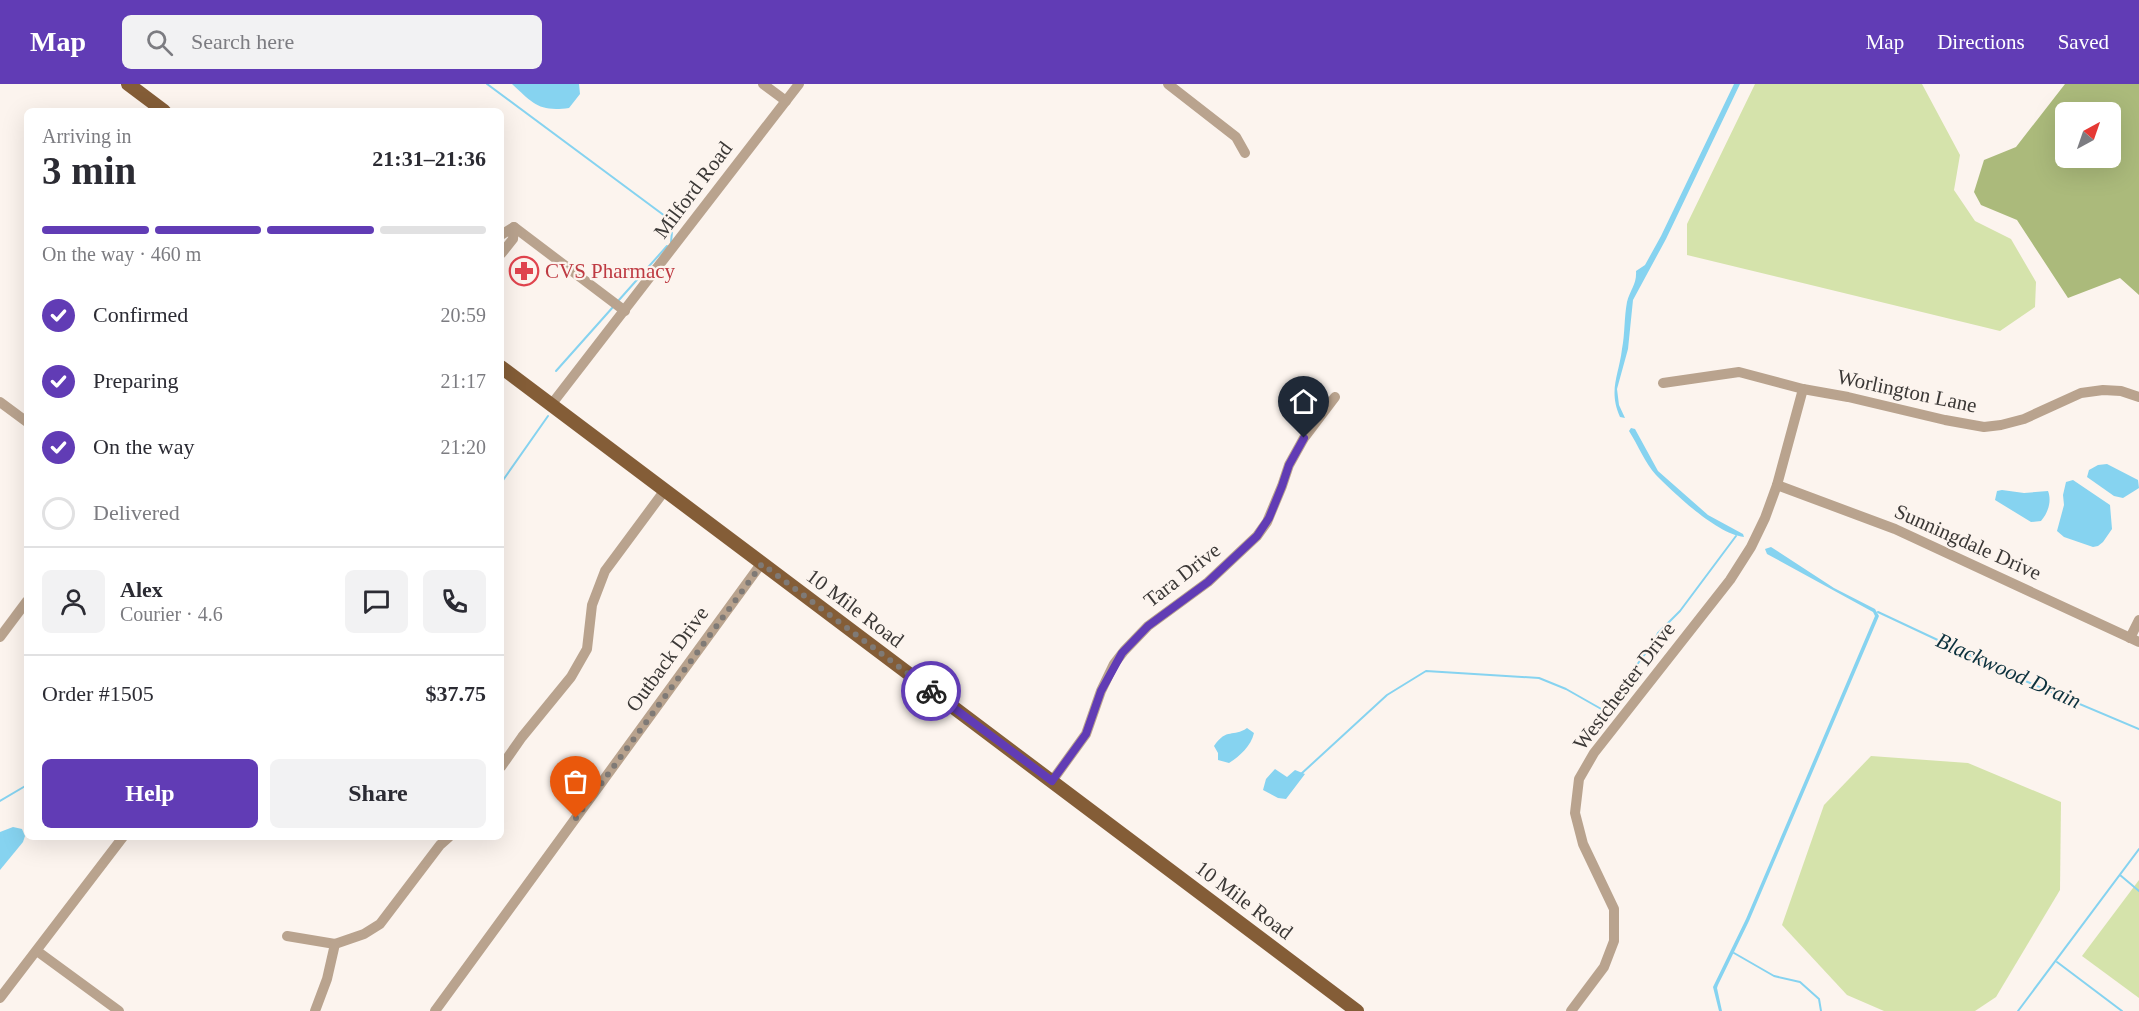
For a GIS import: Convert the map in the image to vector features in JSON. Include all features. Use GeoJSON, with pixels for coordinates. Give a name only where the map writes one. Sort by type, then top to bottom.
{"type":"FeatureCollection","features":[{"type":"Feature","properties":{"kind":"main road"},"geometry":{"type":"LineString","coordinates":[[128,84],[160,108]]}},
{"type":"Feature","properties":{"kind":"main road","name":"10 Mile Road"},"geometry":{"type":"LineString","coordinates":[[504,369],[1357,1011]]}},
{"type":"Feature","properties":{"kind":"street"},"geometry":{"type":"LineString","coordinates":[[764,84],[786,101]]}},
{"type":"Feature","properties":{"kind":"street","name":"Milford Road"},"geometry":{"type":"LineString","coordinates":[[551,405],[799,84]]}},
{"type":"Feature","properties":{"kind":"street"},"geometry":{"type":"LineString","coordinates":[[1168,84],[1236,137],[1245,153]]}},
{"type":"Feature","properties":{"kind":"street"},"geometry":{"type":"LineString","coordinates":[[514,227],[625,311]]}},
{"type":"Feature","properties":{"kind":"street"},"geometry":{"type":"LineString","coordinates":[[504,233],[514,227]]}},
{"type":"Feature","properties":{"kind":"street"},"geometry":{"type":"LineString","coordinates":[[504,250],[513,239],[514,227]]}},
{"type":"Feature","properties":{"kind":"street","name":"Worlington Lane"},"geometry":{"type":"LineString","coordinates":[[1663,383],[1739,372],[1803,389],[1984,427],[2024,419],[2081,393],[2103,390],[2139,397]]}},
{"type":"Feature","properties":{"kind":"street","name":"Westchester Drive"},"geometry":{"type":"LineString","coordinates":[[1571,1011],[1604,967],[1614,941],[1614,909],[1583,844],[1575,813],[1579,779],[1594,753],[1741,564],[1766,518],[1803,389]]}},
{"type":"Feature","properties":{"kind":"street","name":"Tara Drive"},"geometry":{"type":"LineString","coordinates":[[1052,781],[1086,734],[1101,691],[1122,653],[1148,626],[1208,582],[1257,536],[1269,518],[1289,465],[1304,438],[1335,397]]}},
{"type":"Feature","properties":{"kind":"street"},"geometry":{"type":"LineString","coordinates":[[1,406],[24,420]]}},
{"type":"Feature","properties":{"kind":"street","name":"Sunningdale Drive"},"geometry":{"type":"LineString","coordinates":[[1777,485],[1895,529],[2134,640]]}},
{"type":"Feature","properties":{"kind":"street"},"geometry":{"type":"LineString","coordinates":[[504,763],[571,677],[587,649],[592,605],[605,571],[665,490]]}},
{"type":"Feature","properties":{"kind":"street","name":"Outback Drive"},"geometry":{"type":"LineString","coordinates":[[435,1011],[762,564]]}},
{"type":"Feature","properties":{"kind":"street"},"geometry":{"type":"LineString","coordinates":[[0,637],[24,605]]}},
{"type":"Feature","properties":{"kind":"street"},"geometry":{"type":"LineString","coordinates":[[2134,640],[2139,620]]}},
{"type":"Feature","properties":{"kind":"street"},"geometry":{"type":"LineString","coordinates":[[0,998],[121,840]]}},
{"type":"Feature","properties":{"kind":"street"},"geometry":{"type":"LineString","coordinates":[[286,936],[335,944],[364,934],[380,924],[446,840]]}},
{"type":"Feature","properties":{"kind":"street"},"geometry":{"type":"LineString","coordinates":[[315,1011],[327,979],[335,944]]}},
{"type":"Feature","properties":{"kind":"street"},"geometry":{"type":"LineString","coordinates":[[37,951],[119,1011]]}},
{"type":"Feature","properties":{"kind":"green space"},"geometry":{"type":"Polygon","coordinates":[[[1755,84],[1922,84],[1960,155],[1954,190],[1975,221],[2011,239],[2036,282],[2035,307],[2000,331],[1687,255],[1687,224],[1755,84]]]}},
{"type":"Feature","properties":{"kind":"green space"},"geometry":{"type":"Polygon","coordinates":[[[2065,84],[2139,84],[2139,295],[2120,278],[2068,298],[2017,220],[1981,205],[1974,192],[1984,160],[2016,147],[2065,84]]]}},
{"type":"Feature","properties":{"kind":"green space"},"geometry":{"type":"Polygon","coordinates":[[[1871,756],[1968,763],[2061,802],[2060,890],[1996,997],[1975,1011],[1884,1011],[1847,995],[1782,925],[1824,805],[1871,756]]]}},
{"type":"Feature","properties":{"kind":"green space"},"geometry":{"type":"Polygon","coordinates":[[[2139,880],[2139,998],[2082,956],[2139,880]]]}},
{"type":"Feature","properties":{"kind":"water"},"geometry":{"type":"Polygon","coordinates":[[[512,84],[579,84],[580,94],[569,108],[550,109],[537,105],[512,84]]]}},
{"type":"Feature","properties":{"kind":"water"},"geometry":{"type":"Polygon","coordinates":[[[1734,84],[1740,84],[1666,239],[1633,300],[1628,349],[1617,389],[1619,405],[1625,418],[1620,417],[1615,399],[1615,383],[1621,358],[1627,302],[1636,271],[1645,265],[1661,236],[1734,84]]]}},
{"type":"Feature","properties":{"kind":"water"},"geometry":{"type":"Polygon","coordinates":[[[1631,428],[1635,429],[1658,471],[1708,515],[1743,534],[1744,537],[1722,529],[1710,521],[1664,483],[1645,459],[1629,431],[1631,428]]]}},
{"type":"Feature","properties":{"kind":"water"},"geometry":{"type":"Polygon","coordinates":[[[2107,464],[2138,480],[2139,488],[2123,498],[2114,496],[2087,477],[2089,470],[2098,465],[2107,464]]]}},
{"type":"Feature","properties":{"kind":"water"},"geometry":{"type":"Polygon","coordinates":[[[2073,480],[2110,505],[2112,529],[2098,546],[2093,547],[2064,537],[2057,531],[2064,505],[2063,495],[2066,482],[2073,480]]]}},
{"type":"Feature","properties":{"kind":"water"},"geometry":{"type":"Polygon","coordinates":[[[1997,491],[2024,493],[2048,491],[2049,507],[2046,514],[2041,521],[2031,522],[1995,500],[1997,491]]]}},
{"type":"Feature","properties":{"kind":"water"},"geometry":{"type":"Polygon","coordinates":[[[1771,547],[1834,588],[1875,609],[1879,616],[1749,921],[1718,985],[1722,1011],[1719,1011],[1713,987],[1746,919],[1875,616],[1873,612],[1767,554],[1765,549],[1771,547]]]}},
{"type":"Feature","properties":{"kind":"water"},"geometry":{"type":"Polygon","coordinates":[[[1247,728],[1254,733],[1244,750],[1229,763],[1218,760],[1218,753],[1214,746],[1219,740],[1226,735],[1247,728]]]}},
{"type":"Feature","properties":{"kind":"water"},"geometry":{"type":"Polygon","coordinates":[[[1275,769],[1287,777],[1295,770],[1305,774],[1286,799],[1278,798],[1263,790],[1266,779],[1275,769]]]}},
{"type":"Feature","properties":{"kind":"water"},"geometry":{"type":"Polygon","coordinates":[[[13,827],[22,829],[24,839],[0,870],[0,832],[13,827]]]}},
{"type":"Feature","properties":{"kind":"waterway"},"geometry":{"type":"LineString","coordinates":[[487,84],[673,222],[671,242]]}},
{"type":"Feature","properties":{"kind":"waterway"},"geometry":{"type":"LineString","coordinates":[[619,300],[667,246]]}},
{"type":"Feature","properties":{"kind":"waterway"},"geometry":{"type":"LineString","coordinates":[[556,371],[613,307]]}},
{"type":"Feature","properties":{"kind":"waterway"},"geometry":{"type":"LineString","coordinates":[[504,479],[548,416]]}},
{"type":"Feature","properties":{"kind":"waterway"},"geometry":{"type":"LineString","coordinates":[[1301,774],[1387,695],[1426,671],[1539,678],[1566,689],[1603,710],[1654,642],[1658,633],[1680,611],[1736,536]]}},
{"type":"Feature","properties":{"kind":"waterway","name":"Blackwood Drain"},"geometry":{"type":"LineString","coordinates":[[1878,612],[2023,680],[2139,729]]}},
{"type":"Feature","properties":{"kind":"waterway"},"geometry":{"type":"LineString","coordinates":[[0,801],[24,787]]}},
{"type":"Feature","properties":{"kind":"waterway"},"geometry":{"type":"LineString","coordinates":[[2018,1011],[2139,849]]}},
{"type":"Feature","properties":{"kind":"waterway"},"geometry":{"type":"LineString","coordinates":[[2120,875],[2139,891]]}},
{"type":"Feature","properties":{"kind":"waterway"},"geometry":{"type":"LineString","coordinates":[[1734,953],[1774,976],[1800,982],[1819,999],[1821,1011]]}},
{"type":"Feature","properties":{"kind":"waterway"},"geometry":{"type":"LineString","coordinates":[[2057,962],[2122,1011]]}},
{"type":"Feature","properties":{"kind":"way so far"},"geometry":{"type":"LineString","coordinates":[[576,818],[762,564],[931,691]]}},
{"type":"Feature","properties":{"kind":"place","name":"CVS Pharmacy"},"geometry":{"type":"Point","coordinates":[524,271]}},
{"type":"Feature","properties":{"kind":"route"},"geometry":{"type":"LineString","coordinates":[[931,691],[1052,781],[1086,734],[1101,691],[1122,653],[1148,626],[1208,582],[1257,536],[1269,518],[1289,465],[1304,438]]}}]}
